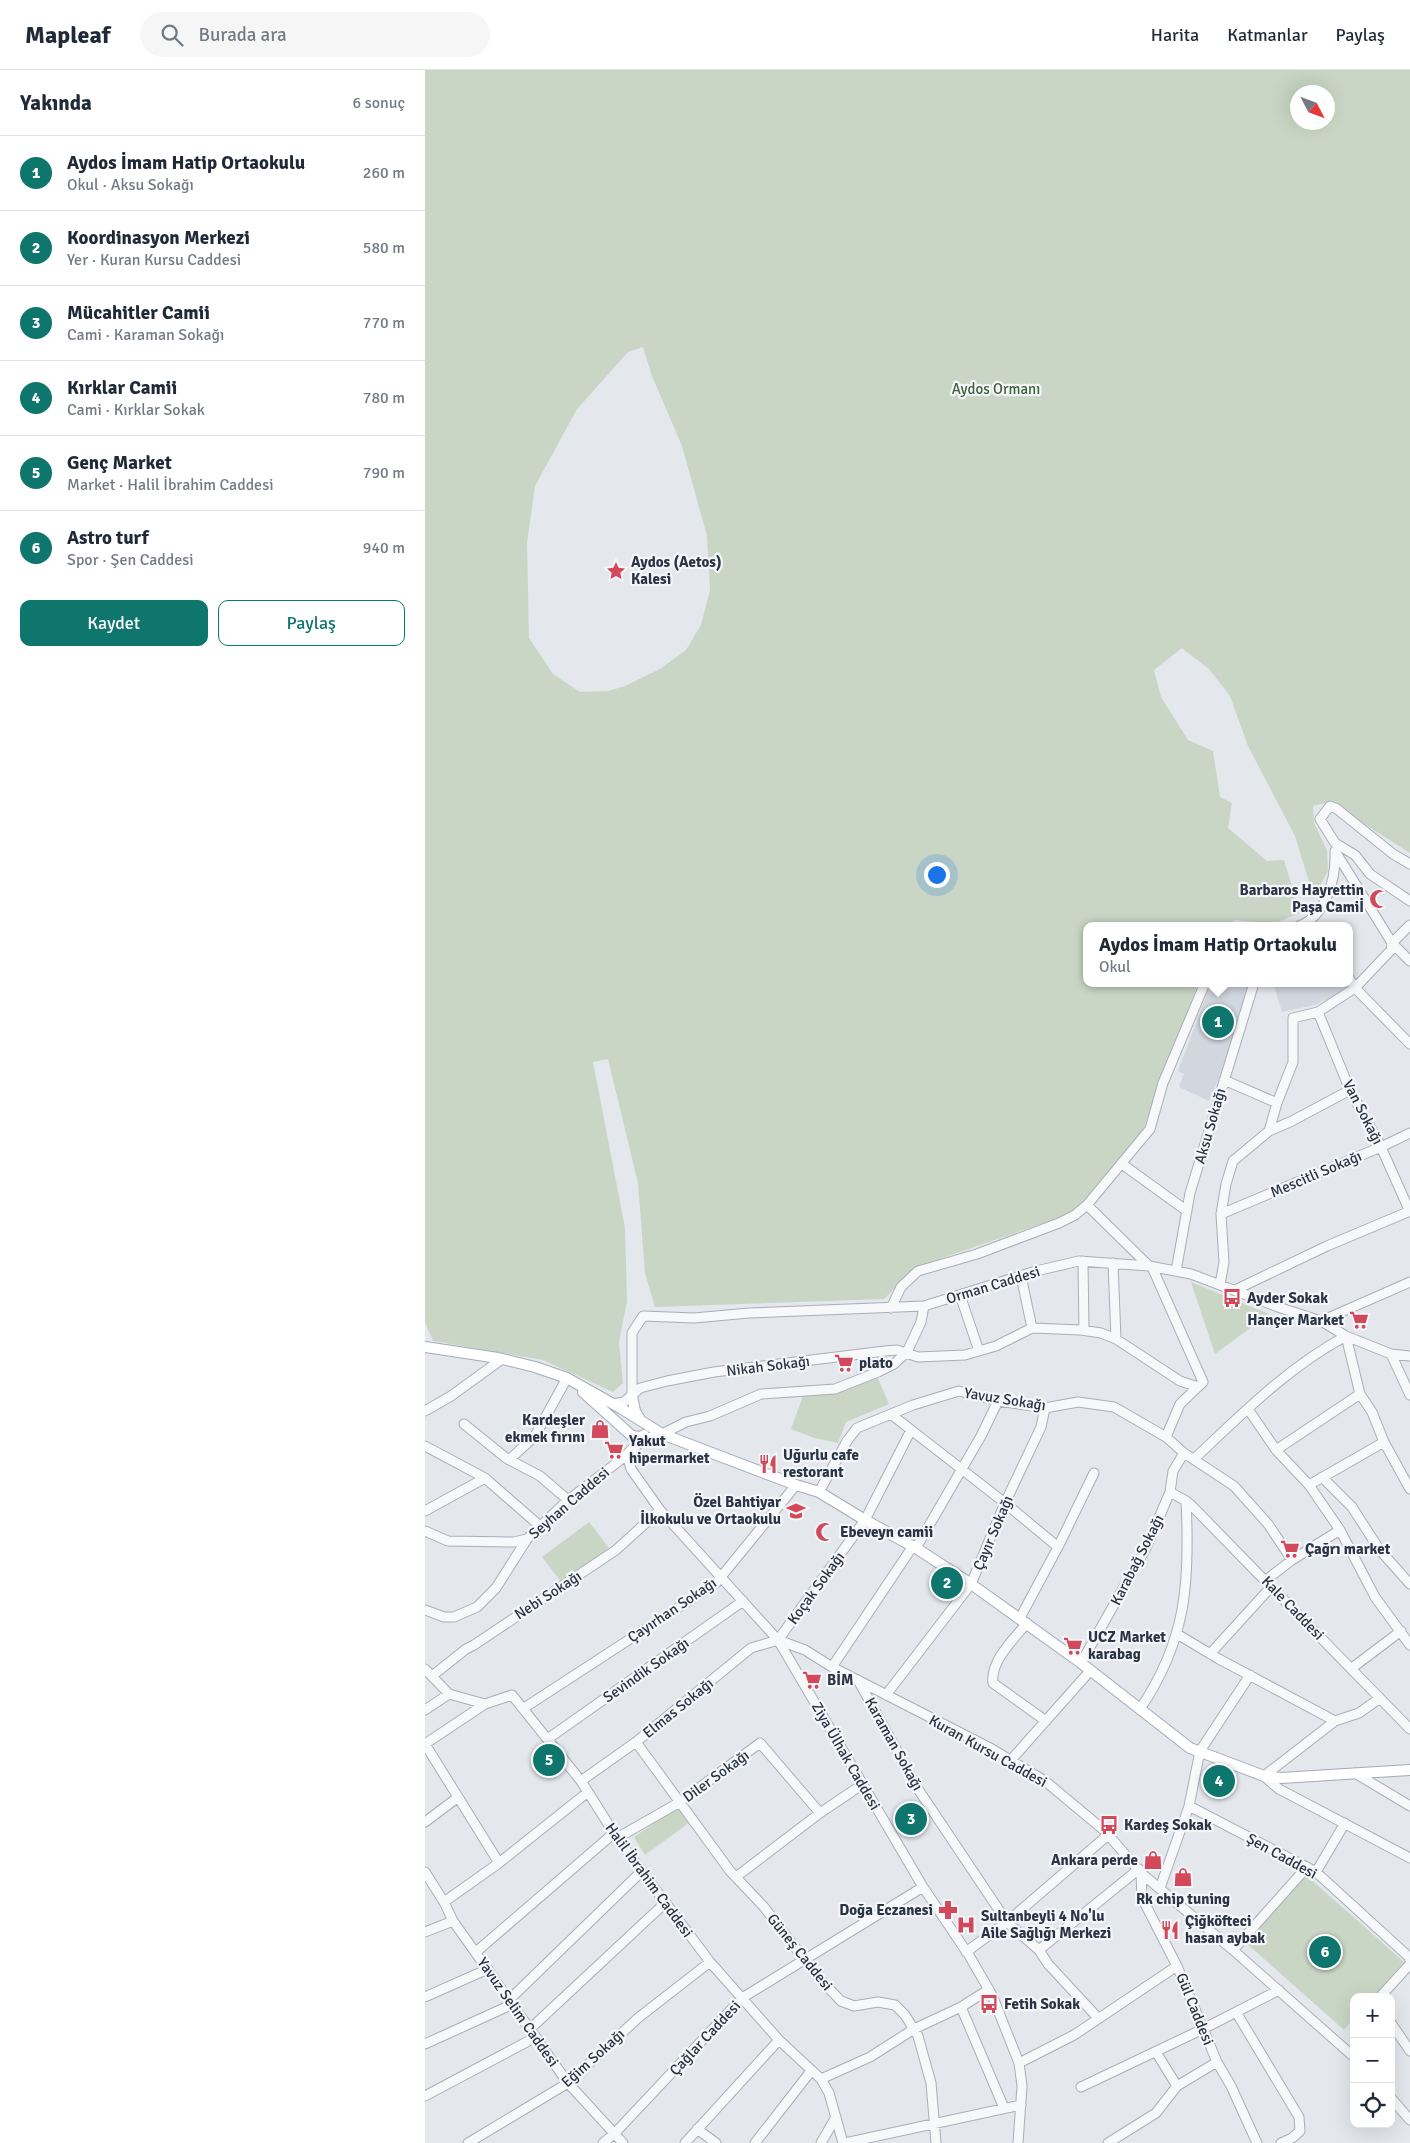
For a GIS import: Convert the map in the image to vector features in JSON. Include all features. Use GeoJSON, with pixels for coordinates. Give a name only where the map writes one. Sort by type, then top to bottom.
{"type":"FeatureCollection","features":[{"type":"Feature","properties":{"kind":"main road"},"geometry":{"type":"LineString","coordinates":[[425,1347],[502,1359],[535,1367],[567,1378],[662,1434],[819,1492],[915,1547],[1024,1620],[1190,1748],[1263,1776],[1281,1778],[1410,1770]]}},
{"type":"Feature","properties":{"kind":"main road"},"geometry":{"type":"LineString","coordinates":[[567,1378],[632,1436],[643,1438],[662,1434]]}},
{"type":"Feature","properties":{"kind":"main road"},"geometry":{"type":"LineString","coordinates":[[627,1455],[632,1436],[627,1422],[631,1415],[632,1396]]}},
{"type":"Feature","properties":{"kind":"main road"},"geometry":{"type":"LineString","coordinates":[[627,1455],[643,1438],[644,1430],[642,1422],[635,1411],[632,1396]]}},
{"type":"Feature","properties":{"kind":"street"},"geometry":{"type":"LineString","coordinates":[[1410,864],[1393,854],[1350,818],[1330,806],[1320,819],[1392,943],[1410,961]]}},
{"type":"Feature","properties":{"kind":"street"},"geometry":{"type":"LineString","coordinates":[[1335,847],[1355,855],[1370,874],[1410,901]]}},
{"type":"Feature","properties":{"kind":"street"},"geometry":{"type":"LineString","coordinates":[[1312,922],[1324,902],[1336,871],[1335,847]]}},
{"type":"Feature","properties":{"kind":"street"},"geometry":{"type":"LineString","coordinates":[[1269,1131],[1277,1103],[1293,1062],[1293,1018],[1318,1012],[1355,988],[1391,950],[1392,943],[1410,925]]}},
{"type":"Feature","properties":{"kind":"street"},"geometry":{"type":"LineString","coordinates":[[1353,985],[1410,1044]]}},
{"type":"Feature","properties":{"kind":"street"},"geometry":{"type":"LineString","coordinates":[[891,1308],[901,1288],[918,1271],[977,1254],[1059,1224],[1075,1215],[1087,1205],[1150,1129],[1163,1083],[1203,987]]}},
{"type":"Feature","properties":{"kind":"street","name":"Aksu Sokağı"},"geometry":{"type":"LineString","coordinates":[[1176,1271],[1187,1211],[1252,987]]}},
{"type":"Feature","properties":{"kind":"street","name":"Van Sokağı"},"geometry":{"type":"LineString","coordinates":[[1318,1012],[1350,1090],[1381,1147],[1410,1211]]}},
{"type":"Feature","properties":{"kind":"street"},"geometry":{"type":"LineString","coordinates":[[1224,1080],[1277,1103]]}},
{"type":"Feature","properties":{"kind":"street"},"geometry":{"type":"LineString","coordinates":[[1220,1285],[1224,1262],[1221,1214],[1226,1184],[1233,1161],[1269,1131],[1350,1090]]}},
{"type":"Feature","properties":{"kind":"street","name":"Mescitli Sokağı"},"geometry":{"type":"LineString","coordinates":[[1221,1214],[1410,1133]]}},
{"type":"Feature","properties":{"kind":"street"},"geometry":{"type":"LineString","coordinates":[[1122,1164],[1187,1211]]}},
{"type":"Feature","properties":{"kind":"street"},"geometry":{"type":"LineString","coordinates":[[1087,1205],[1151,1266],[1201,1385]]}},
{"type":"Feature","properties":{"kind":"street"},"geometry":{"type":"LineString","coordinates":[[1235,1290],[1327,1246],[1410,1211]]}},
{"type":"Feature","properties":{"kind":"street"},"geometry":{"type":"LineString","coordinates":[[1083,1262],[1084,1330]]}},
{"type":"Feature","properties":{"kind":"street","name":"Orman Caddesi"},"geometry":{"type":"LineString","coordinates":[[632,1396],[632,1333],[643,1316],[694,1318],[749,1313],[924,1306],[1021,1276],[1083,1262],[1151,1266],[1191,1274],[1321,1321],[1346,1336],[1391,1354],[1410,1356]]}},
{"type":"Feature","properties":{"kind":"street"},"geometry":{"type":"LineString","coordinates":[[1113,1264],[1116,1339]]}},
{"type":"Feature","properties":{"kind":"street"},"geometry":{"type":"LineString","coordinates":[[1021,1276],[1032,1328],[1084,1330],[1101,1333],[1116,1339],[1180,1381],[1201,1385]]}},
{"type":"Feature","properties":{"kind":"street"},"geometry":{"type":"LineString","coordinates":[[1321,1321],[1410,1282]]}},
{"type":"Feature","properties":{"kind":"street"},"geometry":{"type":"LineString","coordinates":[[960,1295],[979,1351]]}},
{"type":"Feature","properties":{"kind":"street"},"geometry":{"type":"LineString","coordinates":[[662,1434],[686,1422],[711,1416],[761,1394],[846,1386],[894,1364],[907,1352],[921,1322],[924,1306]]}},
{"type":"Feature","properties":{"kind":"street","name":"Nikah Sokağı"},"geometry":{"type":"LineString","coordinates":[[613,1404],[624,1402],[640,1388],[714,1372],[885,1351],[907,1352],[918,1357],[965,1355],[997,1346],[1032,1328]]}},
{"type":"Feature","properties":{"kind":"street"},"geometry":{"type":"LineString","coordinates":[[1194,1459],[1265,1392],[1325,1347],[1346,1336],[1360,1394],[1372,1412],[1384,1442],[1410,1489]]}},
{"type":"Feature","properties":{"kind":"street"},"geometry":{"type":"LineString","coordinates":[[1391,1354],[1410,1395]]}},
{"type":"Feature","properties":{"kind":"street"},"geometry":{"type":"LineString","coordinates":[[425,1411],[451,1396],[502,1359]]}},
{"type":"Feature","properties":{"kind":"street"},"geometry":{"type":"LineString","coordinates":[[509,1460],[535,1436],[567,1378]]}},
{"type":"Feature","properties":{"kind":"street"},"geometry":{"type":"LineString","coordinates":[[1165,1437],[1180,1404],[1201,1385]]}},
{"type":"Feature","properties":{"kind":"street","name":"Yavuz Sokağı"},"geometry":{"type":"LineString","coordinates":[[819,1492],[847,1441],[857,1428],[913,1406],[959,1391],[997,1401],[1045,1408],[1078,1402],[1114,1406],[1165,1437],[1184,1453],[1234,1486],[1268,1524],[1292,1560]]}},
{"type":"Feature","properties":{"kind":"street"},"geometry":{"type":"LineString","coordinates":[[1276,1450],[1360,1394]]}},
{"type":"Feature","properties":{"kind":"street"},"geometry":{"type":"LineString","coordinates":[[832,1666],[915,1547],[962,1469],[997,1401]]}},
{"type":"Feature","properties":{"kind":"street","name":"Çayır Sokağı"},"geometry":{"type":"LineString","coordinates":[[885,1695],[971,1584],[1005,1503],[1041,1427],[1045,1408]]}},
{"type":"Feature","properties":{"kind":"street"},"geometry":{"type":"LineString","coordinates":[[1248,1409],[1276,1450],[1309,1485],[1340,1530],[1375,1597],[1410,1645]]}},
{"type":"Feature","properties":{"kind":"street"},"geometry":{"type":"LineString","coordinates":[[893,1415],[1058,1547]]}},
{"type":"Feature","properties":{"kind":"street"},"geometry":{"type":"LineString","coordinates":[[464,1424],[509,1460],[540,1476],[568,1500]]}},
{"type":"Feature","properties":{"kind":"street","name":"Koçak Sokağı"},"geometry":{"type":"LineString","coordinates":[[778,1640],[865,1520],[911,1430]]}},
{"type":"Feature","properties":{"kind":"street"},"geometry":{"type":"LineString","coordinates":[[1309,1485],[1384,1442]]}},
{"type":"Feature","properties":{"kind":"street"},"geometry":{"type":"LineString","coordinates":[[426,1448],[485,1478],[541,1526]]}},
{"type":"Feature","properties":{"kind":"street","name":"Karabağ Sokağı"},"geometry":{"type":"LineString","coordinates":[[1081,1663],[1145,1548],[1170,1492],[1173,1471],[1184,1453]]}},
{"type":"Feature","properties":{"kind":"street","name":"Seyhan Caddesi"},"geometry":{"type":"LineString","coordinates":[[425,1610],[444,1618],[454,1617],[477,1607],[497,1588],[527,1539],[568,1500],[627,1455]]}},
{"type":"Feature","properties":{"kind":"street","name":"Kuran Kursu Caddesi"},"geometry":{"type":"LineString","coordinates":[[627,1455],[631,1469],[660,1510],[778,1640],[805,1650],[885,1695],[1011,1760],[1045,1781],[1108,1835],[1140,1871],[1350,2053]]}},
{"type":"Feature","properties":{"kind":"street"},"geometry":{"type":"LineString","coordinates":[[1046,1721],[993,1683],[992,1674],[1024,1620],[1094,1473]]}},
{"type":"Feature","properties":{"kind":"street"},"geometry":{"type":"LineString","coordinates":[[1322,1477],[1352,1507],[1379,1549],[1410,1584]]}},
{"type":"Feature","properties":{"kind":"street"},"geometry":{"type":"LineString","coordinates":[[425,1511],[485,1478]]}},
{"type":"Feature","properties":{"kind":"street","name":"Çayırhan Sokağı"},"geometry":{"type":"LineString","coordinates":[[523,1708],[716,1583],[796,1485]]}},
{"type":"Feature","properties":{"kind":"street","name":"Kale Caddesi"},"geometry":{"type":"LineString","coordinates":[[1170,1492],[1187,1501],[1352,1668],[1410,1730]]}},
{"type":"Feature","properties":{"kind":"street"},"geometry":{"type":"LineString","coordinates":[[1140,1709],[1154,1687],[1177,1634],[1183,1609],[1187,1582],[1187,1501]]}},
{"type":"Feature","properties":{"kind":"street","name":"Nebi Sokağı"},"geometry":{"type":"LineString","coordinates":[[432,1676],[466,1649],[616,1550],[660,1510]]}},
{"type":"Feature","properties":{"kind":"street"},"geometry":{"type":"LineString","coordinates":[[1210,1654],[1269,1583],[1292,1560],[1340,1530]]}},
{"type":"Feature","properties":{"kind":"street"},"geometry":{"type":"LineString","coordinates":[[425,1532],[448,1541],[514,1542],[527,1539]]}},
{"type":"Feature","properties":{"kind":"street","name":"Sevindik Sokağı"},"geometry":{"type":"LineString","coordinates":[[549,1738],[743,1601]]}},
{"type":"Feature","properties":{"kind":"street"},"geometry":{"type":"LineString","coordinates":[[1352,1668],[1401,1631]]}},
{"type":"Feature","properties":{"kind":"street"},"geometry":{"type":"LineString","coordinates":[[1177,1634],[1210,1654],[1335,1721]]}},
{"type":"Feature","properties":{"kind":"street","name":"Elmas Sokağı"},"geometry":{"type":"LineString","coordinates":[[581,1781],[636,1742],[751,1648],[778,1640]]}},
{"type":"Feature","properties":{"kind":"street","name":"Ziya Ülhak Caddesi"},"geometry":{"type":"LineString","coordinates":[[778,1640],[923,1887],[966,1952],[987,1990],[992,1995],[1019,2063],[1022,2086],[1018,2143]]}},
{"type":"Feature","properties":{"kind":"street"},"geometry":{"type":"LineString","coordinates":[[425,1669],[449,1694],[485,1704]]}},
{"type":"Feature","properties":{"kind":"street"},"geometry":{"type":"LineString","coordinates":[[1011,1760],[1090,1671]]}},
{"type":"Feature","properties":{"kind":"street"},"geometry":{"type":"LineString","coordinates":[[1160,1888],[1189,1806],[1200,1751],[1251,1675]]}},
{"type":"Feature","properties":{"kind":"street","name":"Karaman Sokağı"},"geometry":{"type":"LineString","coordinates":[[858,1680],[918,1789],[1007,1922],[1039,1950],[1048,1964],[1098,2018]]}},
{"type":"Feature","properties":{"kind":"street"},"geometry":{"type":"LineString","coordinates":[[425,1710],[449,1694]]}},
{"type":"Feature","properties":{"kind":"street","name":"Halil İbrahim Caddesi"},"geometry":{"type":"LineString","coordinates":[[485,1704],[513,1695],[549,1738],[581,1781],[616,1836],[710,1962],[779,2040],[821,2079],[829,2093],[844,2143]]}},
{"type":"Feature","properties":{"kind":"street"},"geometry":{"type":"LineString","coordinates":[[1379,1698],[1359,1713],[1335,1721],[1263,1776],[1279,1789],[1409,1855]]}},
{"type":"Feature","properties":{"kind":"street"},"geometry":{"type":"LineString","coordinates":[[485,1704],[425,1744],[499,1863]]}},
{"type":"Feature","properties":{"kind":"street","name":"Güneş Caddesi"},"geometry":{"type":"LineString","coordinates":[[636,1742],[736,1877],[764,1907],[818,1977],[841,2001],[854,2006],[878,2002],[895,2005],[905,2015],[914,2029],[931,2083],[936,2143]]}},
{"type":"Feature","properties":{"kind":"street","name":"Diler Sokağı"},"geometry":{"type":"LineString","coordinates":[[476,1952],[616,1836],[680,1802],[760,1743],[820,1813]]}},
{"type":"Feature","properties":{"kind":"street"},"geometry":{"type":"LineString","coordinates":[[1355,1773],[1410,1806]]}},
{"type":"Feature","properties":{"kind":"street"},"geometry":{"type":"LineString","coordinates":[[736,1877],[820,1813],[863,1784]]}},
{"type":"Feature","properties":{"kind":"street"},"geometry":{"type":"LineString","coordinates":[[444,1902],[499,1863],[588,1792]]}},
{"type":"Feature","properties":{"kind":"street"},"geometry":{"type":"LineString","coordinates":[[425,1822],[457,1798]]}},
{"type":"Feature","properties":{"kind":"street","name":"Şen Caddesi"},"geometry":{"type":"LineString","coordinates":[[1189,1806],[1316,1872],[1410,1959]]}},
{"type":"Feature","properties":{"kind":"street"},"geometry":{"type":"LineString","coordinates":[[1316,1872],[1345,1823]]}},
{"type":"Feature","properties":{"kind":"street"},"geometry":{"type":"LineString","coordinates":[[966,1952],[1007,1922],[1108,1835]]}},
{"type":"Feature","properties":{"kind":"street"},"geometry":{"type":"LineString","coordinates":[[1233,1950],[1307,1867]]}},
{"type":"Feature","properties":{"kind":"street"},"geometry":{"type":"LineString","coordinates":[[425,2044],[512,2002],[642,1871]]}},
{"type":"Feature","properties":{"kind":"street"},"geometry":{"type":"LineString","coordinates":[[1039,1950],[1140,1871]]}},
{"type":"Feature","properties":{"kind":"street","name":"Gül Caddesi"},"geometry":{"type":"LineString","coordinates":[[1140,1871],[1142,1898],[1177,1966],[1217,2062],[1231,2086],[1257,2143]]}},
{"type":"Feature","properties":{"kind":"street","name":"Yavuz Selim Caddesi"},"geometry":{"type":"LineString","coordinates":[[425,1872],[444,1902],[453,1921],[568,2083],[623,2143]]}},
{"type":"Feature","properties":{"kind":"street","name":"Çağlar Caddesi"},"geometry":{"type":"LineString","coordinates":[[603,2143],[614,2134],[743,1998],[923,1887]]}},
{"type":"Feature","properties":{"kind":"street"},"geometry":{"type":"LineString","coordinates":[[530,2030],[665,1903]]}},
{"type":"Feature","properties":{"kind":"street"},"geometry":{"type":"LineString","coordinates":[[425,1932],[453,1921]]}},
{"type":"Feature","properties":{"kind":"street"},"geometry":{"type":"LineString","coordinates":[[1383,1993],[1410,1959]]}},
{"type":"Feature","properties":{"kind":"street","name":"Eğim Sokağı"},"geometry":{"type":"LineString","coordinates":[[468,2143],[568,2083],[638,2018],[710,1962]]}},
{"type":"Feature","properties":{"kind":"street"},"geometry":{"type":"LineString","coordinates":[[1019,2063],[1074,2034],[1177,1966]]}},
{"type":"Feature","properties":{"kind":"street"},"geometry":{"type":"LineString","coordinates":[[425,1997],[488,1969]]}},
{"type":"Feature","properties":{"kind":"street"},"geometry":{"type":"LineString","coordinates":[[821,2079],[870,2057],[914,2029],[961,2007],[987,1990]]}},
{"type":"Feature","properties":{"kind":"street"},"geometry":{"type":"LineString","coordinates":[[1081,2087],[1203,2029],[1279,1990]]}},
{"type":"Feature","properties":{"kind":"street"},"geometry":{"type":"LineString","coordinates":[[961,2007],[1004,2108]]}},
{"type":"Feature","properties":{"kind":"street"},"geometry":{"type":"LineString","coordinates":[[1237,2012],[1299,2118],[1300,2131],[1292,2138],[1281,2143]]}},
{"type":"Feature","properties":{"kind":"street"},"geometry":{"type":"LineString","coordinates":[[1395,2029],[1410,2051]]}},
{"type":"Feature","properties":{"kind":"street"},"geometry":{"type":"LineString","coordinates":[[425,2096],[536,2037]]}},
{"type":"Feature","properties":{"kind":"street"},"geometry":{"type":"LineString","coordinates":[[685,2143],[779,2040]]}},
{"type":"Feature","properties":{"kind":"street"},"geometry":{"type":"LineString","coordinates":[[1156,2052],[1177,2086]]}},
{"type":"Feature","properties":{"kind":"street"},"geometry":{"type":"LineString","coordinates":[[1109,2143],[1156,2112],[1177,2086],[1217,2062]]}},
{"type":"Feature","properties":{"kind":"street"},"geometry":{"type":"LineString","coordinates":[[755,2143],[811,2071]]}},
{"type":"Feature","properties":{"kind":"street"},"geometry":{"type":"LineString","coordinates":[[1395,2103],[1410,2120]]}},
{"type":"Feature","properties":{"kind":"street"},"geometry":{"type":"LineString","coordinates":[[844,2143],[1021,2105]]}},
{"type":"Feature","properties":{"kind":"street"},"geometry":{"type":"LineString","coordinates":[[821,2143],[836,2117]]}},
{"type":"Feature","properties":{"kind":"street"},"geometry":{"type":"LineString","coordinates":[[697,2129],[716,2143]]}},
{"type":"Feature","properties":{"kind":"shaded area"},"geometry":{"type":"Polygon","coordinates":[[[1210,987],[1247,987],[1235,1041],[1209,1101],[1179,1087],[1184,1074],[1178,1071],[1210,987]]]}},
{"type":"Feature","properties":{"kind":"shaded area"},"geometry":{"type":"Polygon","coordinates":[[[1274,987],[1350,987],[1351,989],[1314,1005],[1282,1012],[1274,987]]]}},
{"type":"Feature","properties":{"kind":"green space","name":"Aydos Ormanı"},"geometry":{"type":"Polygon","coordinates":[[[425,70],[1410,70],[1410,853],[1330,802],[1313,806],[1314,823],[1327,850],[1328,871],[1318,890],[1311,888],[1295,836],[1248,746],[1230,696],[1209,669],[1182,648],[1154,670],[1161,697],[1188,740],[1213,751],[1220,797],[1232,803],[1228,828],[1267,861],[1284,860],[1300,913],[1277,922],[1235,920],[1232,922],[1083,922],[1083,987],[1197,987],[1166,1073],[1143,1130],[1073,1213],[916,1267],[884,1299],[655,1307],[645,1273],[638,1183],[608,1059],[593,1062],[625,1228],[627,1301],[619,1342],[623,1383],[613,1392],[543,1360],[433,1341],[425,1322],[425,70]],[[643,347],[628,352],[577,409],[535,486],[527,543],[529,638],[553,674],[580,692],[608,691],[625,686],[660,669],[686,650],[701,625],[710,590],[707,536],[682,446],[652,376],[643,347]]]}},
{"type":"Feature","properties":{"kind":"green space"},"geometry":{"type":"Polygon","coordinates":[[[1191,1282],[1269,1314],[1215,1354],[1191,1282]]]}},
{"type":"Feature","properties":{"kind":"green space"},"geometry":{"type":"Polygon","coordinates":[[[877,1376],[889,1404],[846,1422],[838,1443],[814,1438],[791,1429],[803,1396],[832,1392],[877,1376]]]}},
{"type":"Feature","properties":{"kind":"green space"},"geometry":{"type":"Polygon","coordinates":[[[589,1522],[609,1548],[562,1583],[542,1557],[589,1522]]]}},
{"type":"Feature","properties":{"kind":"green space"},"geometry":{"type":"Polygon","coordinates":[[[679,1806],[690,1822],[645,1855],[634,1837],[679,1806]]]}},
{"type":"Feature","properties":{"kind":"green space"},"geometry":{"type":"Polygon","coordinates":[[[1306,1875],[1404,1962],[1377,1993],[1350,1993],[1350,2023],[1344,2030],[1246,1943],[1306,1875]]]}},
{"type":"Feature","properties":{"kind":"place","name":"Aydos (Aetos) Kalesi"},"geometry":{"type":"Point","coordinates":[616,571]}},
{"type":"Feature","properties":{"kind":"place","name":"Barbaros Hayrettin Paşa Camiİ"},"geometry":{"type":"Point","coordinates":[1379,899]}},
{"type":"Feature","properties":{"kind":"place","name":"Aydos İmam Hatip Ortaokulu"},"geometry":{"type":"Point","coordinates":[1218,1022]}},
{"type":"Feature","properties":{"kind":"place","name":"Ayder Sokak"},"geometry":{"type":"Point","coordinates":[1232,1298]}},
{"type":"Feature","properties":{"kind":"place","name":"Hançer Market"},"geometry":{"type":"Point","coordinates":[1359,1320]}},
{"type":"Feature","properties":{"kind":"place","name":"plato"},"geometry":{"type":"Point","coordinates":[844,1363]}},
{"type":"Feature","properties":{"kind":"place","name":"Kardeşler ekmek fırını"},"geometry":{"type":"Point","coordinates":[600,1429]}},
{"type":"Feature","properties":{"kind":"place","name":"Yakut hipermarket"},"geometry":{"type":"Point","coordinates":[614,1450]}},
{"type":"Feature","properties":{"kind":"place","name":"Uğurlu cafe restorant"},"geometry":{"type":"Point","coordinates":[768,1464]}},
{"type":"Feature","properties":{"kind":"place","name":"Özel Bahtiyar İlkokulu ve Ortaokulu"},"geometry":{"type":"Point","coordinates":[796,1511]}},
{"type":"Feature","properties":{"kind":"place","name":"Ebeveyn camii"},"geometry":{"type":"Point","coordinates":[825,1532]}},
{"type":"Feature","properties":{"kind":"place","name":"Çağrı market"},"geometry":{"type":"Point","coordinates":[1290,1549]}},
{"type":"Feature","properties":{"kind":"place","name":"Koordinasyon Merkezi"},"geometry":{"type":"Point","coordinates":[947,1583]}},
{"type":"Feature","properties":{"kind":"place","name":"UCZ Market karabag"},"geometry":{"type":"Point","coordinates":[1073,1646]}},
{"type":"Feature","properties":{"kind":"place","name":"BİM"},"geometry":{"type":"Point","coordinates":[812,1680]}},
{"type":"Feature","properties":{"kind":"place","name":"Genç Market"},"geometry":{"type":"Point","coordinates":[549,1760]}},
{"type":"Feature","properties":{"kind":"place","name":"Kırklar Camii"},"geometry":{"type":"Point","coordinates":[1219,1781]}},
{"type":"Feature","properties":{"kind":"place","name":"Mücahitler Camii"},"geometry":{"type":"Point","coordinates":[911,1819]}},
{"type":"Feature","properties":{"kind":"place","name":"Kardeş Sokak"},"geometry":{"type":"Point","coordinates":[1109,1825]}},
{"type":"Feature","properties":{"kind":"place","name":"Ankara perde"},"geometry":{"type":"Point","coordinates":[1153,1860]}},
{"type":"Feature","properties":{"kind":"place","name":"Rk chip tuning"},"geometry":{"type":"Point","coordinates":[1183,1877]}},
{"type":"Feature","properties":{"kind":"place","name":"Doğa Eczanesi"},"geometry":{"type":"Point","coordinates":[948,1910]}},
{"type":"Feature","properties":{"kind":"place","name":"Sultanbeyli 4 No'lu Aile Sağlığı Merkezi"},"geometry":{"type":"Point","coordinates":[966,1925]}},
{"type":"Feature","properties":{"kind":"place","name":"Çiğköfteci hasan aybak"},"geometry":{"type":"Point","coordinates":[1170,1930]}},
{"type":"Feature","properties":{"kind":"place","name":"Astro turf"},"geometry":{"type":"Point","coordinates":[1325,1952]}},
{"type":"Feature","properties":{"kind":"place","name":"Fetih Sokak"},"geometry":{"type":"Point","coordinates":[989,2004]}}]}
